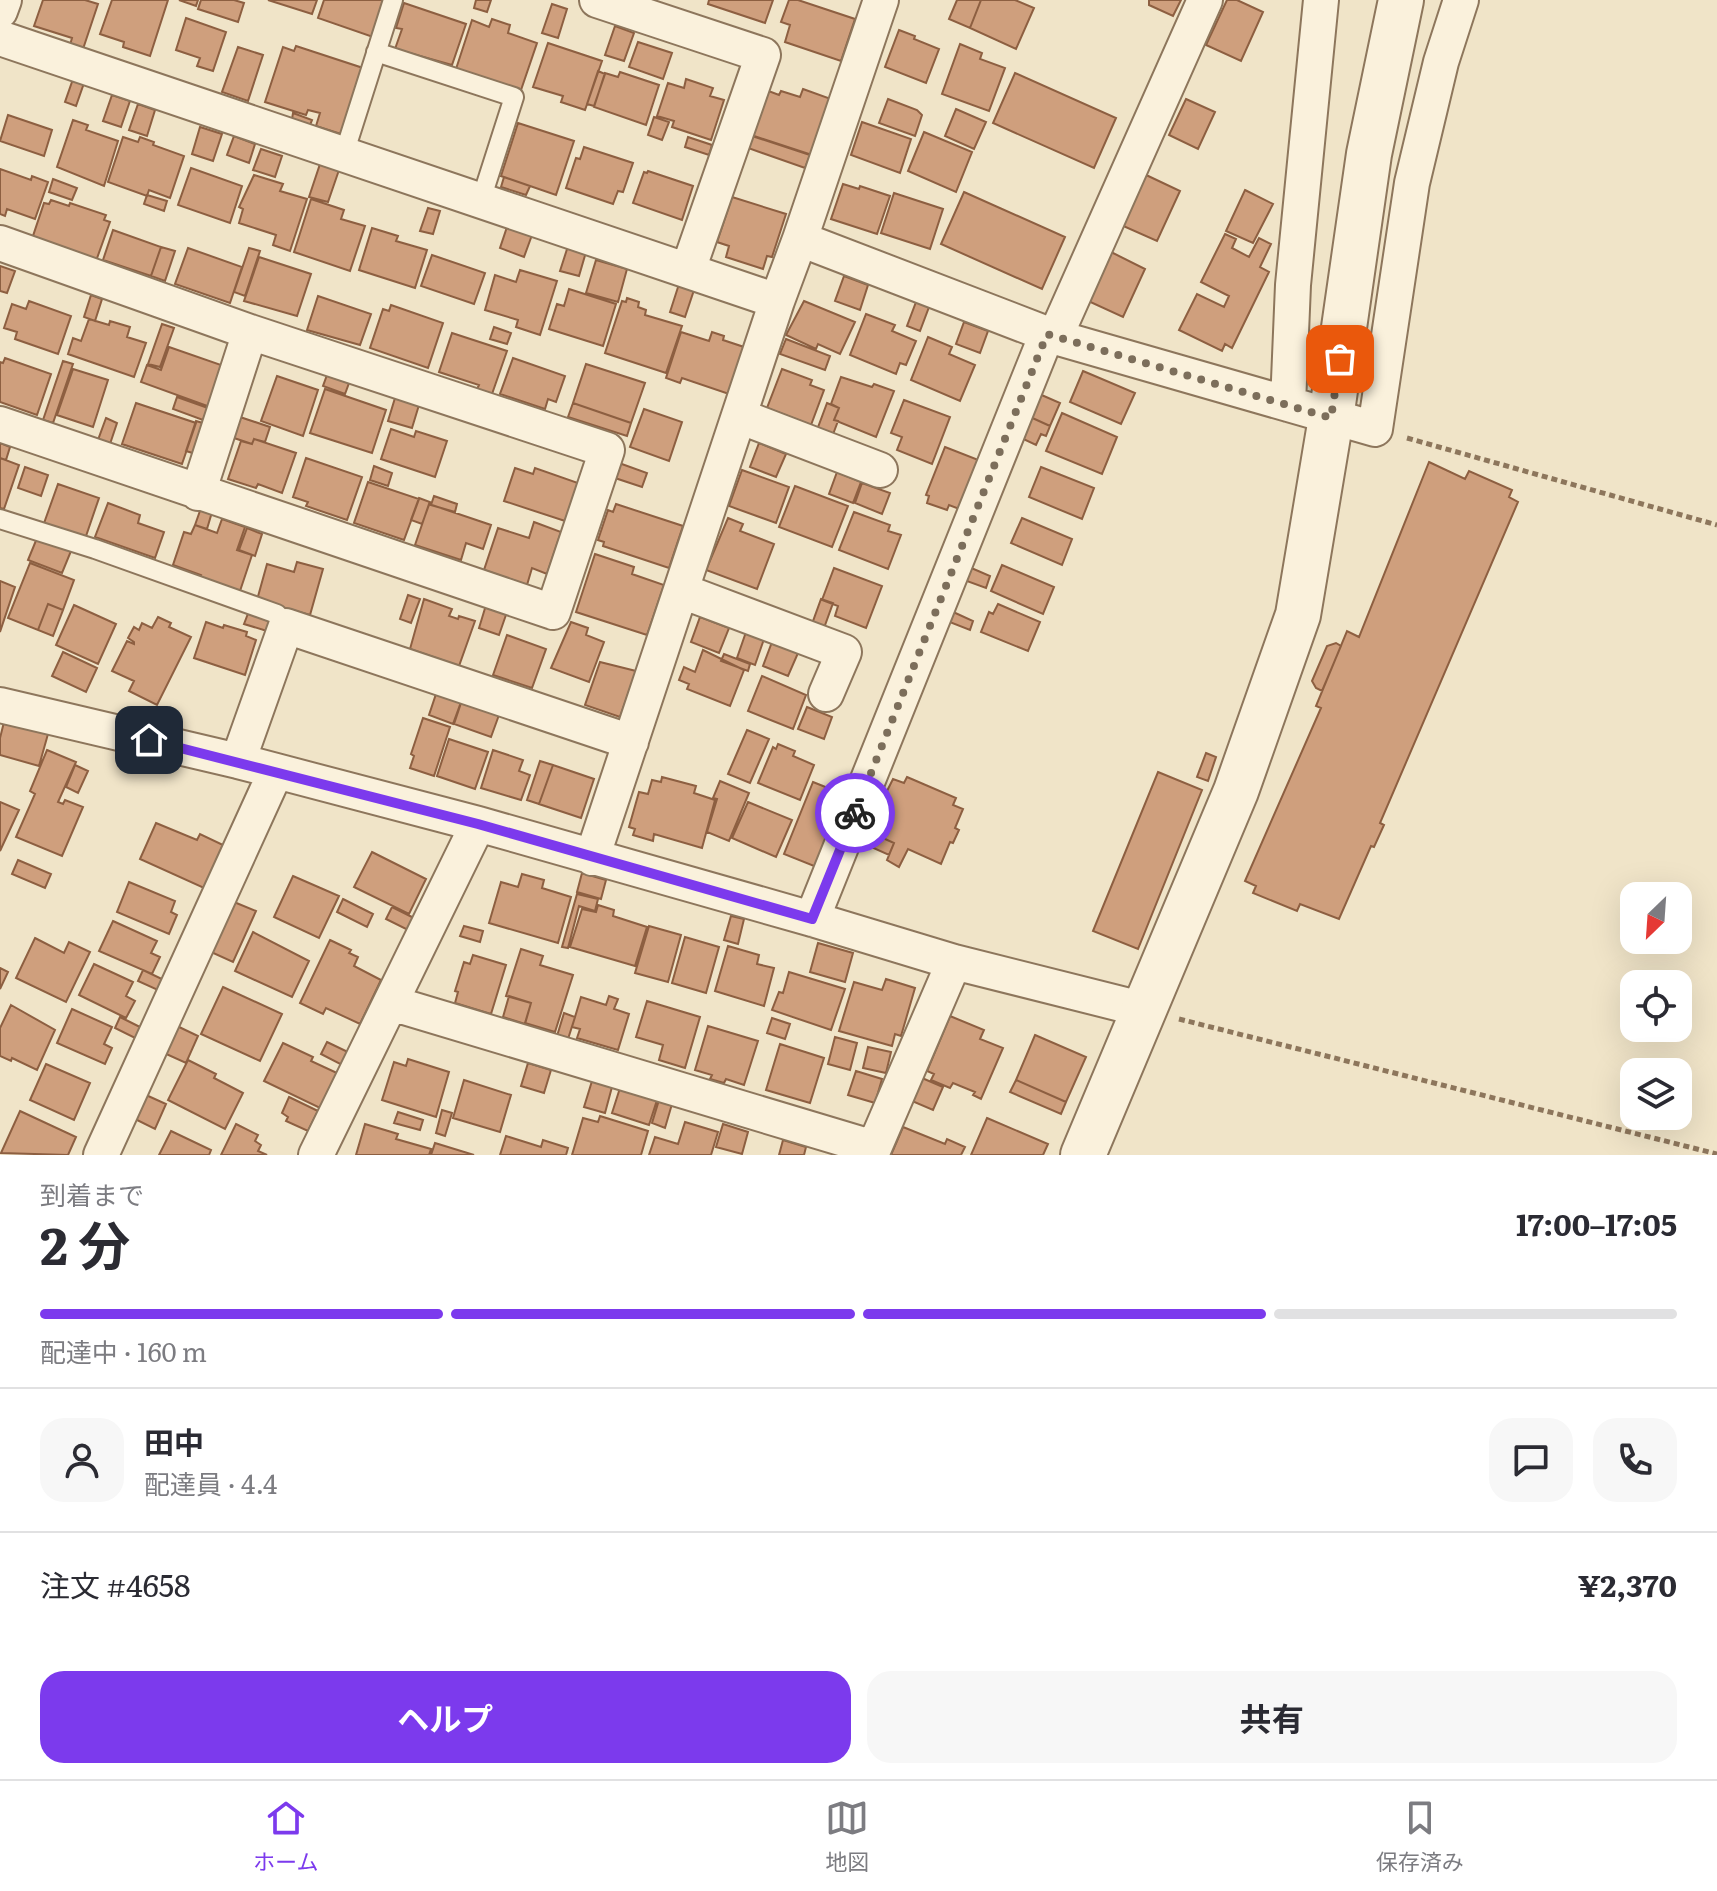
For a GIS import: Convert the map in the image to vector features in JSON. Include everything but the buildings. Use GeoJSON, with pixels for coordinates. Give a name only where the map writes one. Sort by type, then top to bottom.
{"type":"FeatureCollection","features":[{"type":"Feature","properties":{"kind":"street"},"geometry":{"type":"LineString","coordinates":[[0,11],[4,0]]}},
{"type":"Feature","properties":{"kind":"street"},"geometry":{"type":"LineString","coordinates":[[597,0],[763,55],[688,270]]}},
{"type":"Feature","properties":{"kind":"street"},"geometry":{"type":"LineString","coordinates":[[592,858],[777,301],[881,0]]}},
{"type":"Feature","properties":{"kind":"street"},"geometry":{"type":"LineString","coordinates":[[812,919],[1051,335],[1205,0]]}},
{"type":"Feature","properties":{"kind":"street"},"geometry":{"type":"LineString","coordinates":[[1288,404],[1293,285],[1321,0]]}},
{"type":"Feature","properties":{"kind":"street"},"geometry":{"type":"LineString","coordinates":[[1083,1155],[1236,791],[1298,615],[1331,418],[1369,154],[1401,0]]}},
{"type":"Feature","properties":{"kind":"street"},"geometry":{"type":"LineString","coordinates":[[800,239],[1051,335],[1375,429],[1412,183],[1441,62],[1461,0]]}},
{"type":"Feature","properties":{"kind":"street"},"geometry":{"type":"LineString","coordinates":[[0,38],[777,301]]}},
{"type":"Feature","properties":{"kind":"street"},"geometry":{"type":"LineString","coordinates":[[0,243],[250,332],[607,450],[553,612],[0,424]]}},
{"type":"Feature","properties":{"kind":"street"},"geometry":{"type":"LineString","coordinates":[[198,493],[250,332]]}},
{"type":"Feature","properties":{"kind":"street"},"geometry":{"type":"LineString","coordinates":[[739,416],[880,470]]}},
{"type":"Feature","properties":{"kind":"street"},"geometry":{"type":"LineString","coordinates":[[682,591],[844,652],[826,694]]}},
{"type":"Feature","properties":{"kind":"street"},"geometry":{"type":"LineString","coordinates":[[238,761],[286,626],[631,742]]}},
{"type":"Feature","properties":{"kind":"street"},"geometry":{"type":"LineString","coordinates":[[0,705],[238,761],[478,824],[954,962],[1145,1010]]}},
{"type":"Feature","properties":{"kind":"street"},"geometry":{"type":"LineString","coordinates":[[101,1155],[276,771]]}},
{"type":"Feature","properties":{"kind":"street"},"geometry":{"type":"LineString","coordinates":[[316,1155],[478,824]]}},
{"type":"Feature","properties":{"kind":"street"},"geometry":{"type":"LineString","coordinates":[[391,1003],[872,1152],[954,962]]}},
{"type":"Feature","properties":{"kind":"lane"},"geometry":{"type":"LineString","coordinates":[[344,154],[393,0]]}},
{"type":"Feature","properties":{"kind":"lane"},"geometry":{"type":"LineString","coordinates":[[376,52],[514,97],[481,200]]}},
{"type":"Feature","properties":{"kind":"lane"},"geometry":{"type":"LineString","coordinates":[[0,519],[95,549],[277,614],[286,626]]}},
{"type":"Feature","properties":{"kind":"path"},"geometry":{"type":"LineString","coordinates":[[1375,429],[1717,525]]}},
{"type":"Feature","properties":{"kind":"path"},"geometry":{"type":"LineString","coordinates":[[1145,1010],[1717,1154]]}},
{"type":"Feature","properties":{"kind":"way so far"},"geometry":{"type":"LineString","coordinates":[[855,813],[1047,334],[1331,418],[1340,359]]}},
{"type":"Feature","properties":{"kind":"route"},"geometry":{"type":"LineString","coordinates":[[149,740],[478,824],[812,919],[855,813]]}}]}
